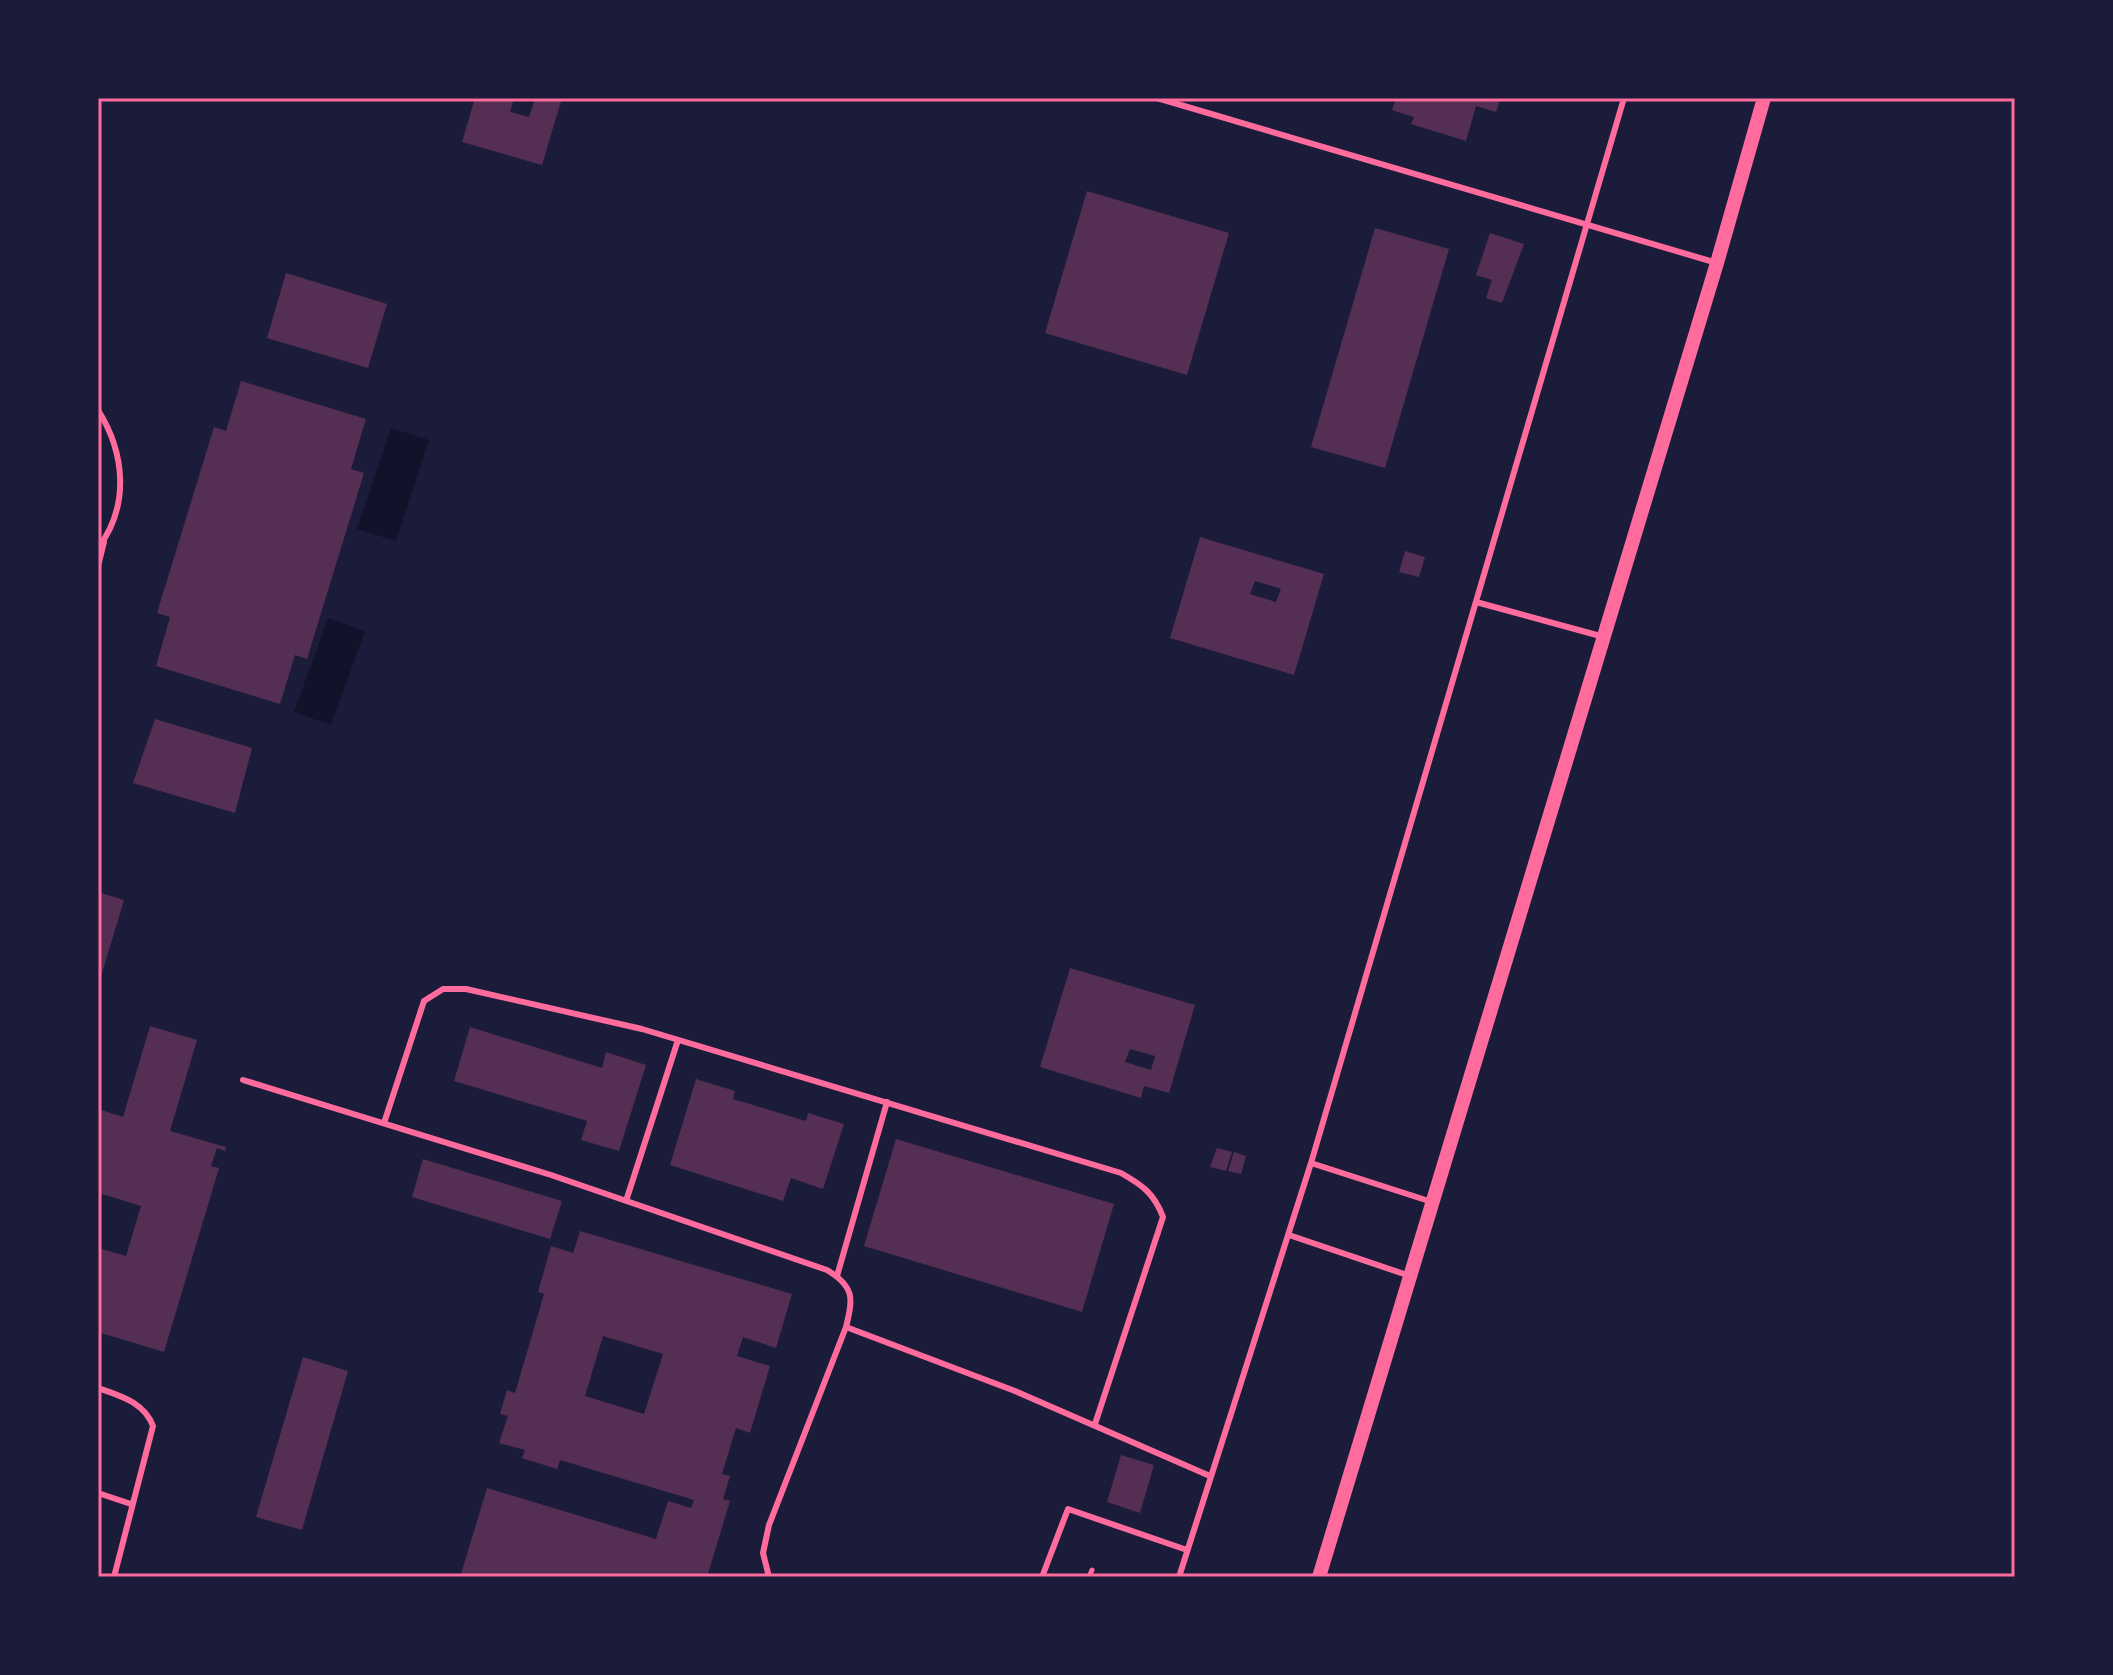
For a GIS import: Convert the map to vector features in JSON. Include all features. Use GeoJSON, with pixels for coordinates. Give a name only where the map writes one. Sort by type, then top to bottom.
{"type":"FeatureCollection","features":[{"type":"Feature","properties":{"kind":"street"},"geometry":{"type":"LineString","coordinates":[[1319,1577],[1717,263],[1764,98]]}},
{"type":"Feature","properties":{"kind":"lane"},"geometry":{"type":"LineString","coordinates":[[1157,98],[1717,263]]}},
{"type":"Feature","properties":{"kind":"lane"},"geometry":{"type":"LineString","coordinates":[[1179,1577],[1311,1163],[1624,98]]}},
{"type":"Feature","properties":{"kind":"lane"},"geometry":{"type":"LineString","coordinates":[[98,410],[110,430],[119,457],[121,486],[116,514],[98,566]]}},
{"type":"Feature","properties":{"kind":"lane"},"geometry":{"type":"LineString","coordinates":[[98,548],[105,540]]}},
{"type":"Feature","properties":{"kind":"lane"},"geometry":{"type":"LineString","coordinates":[[1476,602],[1604,637]]}},
{"type":"Feature","properties":{"kind":"lane"},"geometry":{"type":"LineString","coordinates":[[384,1123],[424,1001],[443,989],[466,989],[642,1029],[1121,1173],[1144,1186],[1156,1199],[1163,1217],[1095,1424]]}},
{"type":"Feature","properties":{"kind":"lane"},"geometry":{"type":"LineString","coordinates":[[626,1201],[678,1040]]}},
{"type":"Feature","properties":{"kind":"lane"},"geometry":{"type":"LineString","coordinates":[[243,1080],[626,1201],[837,1276],[851,1294],[852,1304],[846,1327],[769,1525],[763,1553],[769,1577]]}},
{"type":"Feature","properties":{"kind":"lane"},"geometry":{"type":"LineString","coordinates":[[837,1276],[887,1102]]}},
{"type":"Feature","properties":{"kind":"lane"},"geometry":{"type":"LineString","coordinates":[[1311,1163],[1432,1202]]}},
{"type":"Feature","properties":{"kind":"lane"},"geometry":{"type":"LineString","coordinates":[[1289,1235],[1410,1276]]}},
{"type":"Feature","properties":{"kind":"lane"},"geometry":{"type":"LineString","coordinates":[[846,1327],[1095,1424],[1210,1476]]}},
{"type":"Feature","properties":{"kind":"lane"},"geometry":{"type":"LineString","coordinates":[[98,1388],[139,1405],[150,1417],[153,1426],[114,1577]]}},
{"type":"Feature","properties":{"kind":"lane"},"geometry":{"type":"LineString","coordinates":[[98,1493],[131,1504]]}},
{"type":"Feature","properties":{"kind":"lane"},"geometry":{"type":"LineString","coordinates":[[1042,1577],[1068,1509],[1187,1550]]}},
{"type":"Feature","properties":{"kind":"path"},"geometry":{"type":"LineString","coordinates":[[1089,1577],[1092,1570]]}},
{"type":"Feature","properties":{"kind":"shaded area"},"geometry":{"type":"Polygon","coordinates":[[[391,428],[429,440],[396,541],[357,529],[391,428]]]}},
{"type":"Feature","properties":{"kind":"shaded area"},"geometry":{"type":"Polygon","coordinates":[[[328,618],[365,631],[331,725],[294,712],[328,618]]]}},
{"type":"Feature","properties":{"kind":"building"},"geometry":{"type":"Polygon","coordinates":[[[475,98],[514,98],[510,112],[529,117],[535,98],[562,98],[542,165],[462,142],[475,98]]]}},
{"type":"Feature","properties":{"kind":"building"},"geometry":{"type":"Polygon","coordinates":[[[1396,98],[1501,98],[1496,112],[1476,106],[1466,141],[1411,124],[1414,117],[1392,110],[1396,98]]]}},
{"type":"Feature","properties":{"kind":"building"},"geometry":{"type":"Polygon","coordinates":[[[1087,191],[1229,233],[1187,375],[1045,333],[1087,191]]]}},
{"type":"Feature","properties":{"kind":"building"},"geometry":{"type":"Polygon","coordinates":[[[1375,228],[1449,249],[1385,468],[1311,447],[1375,228]]]}},
{"type":"Feature","properties":{"kind":"building"},"geometry":{"type":"Polygon","coordinates":[[[1490,233],[1524,244],[1502,303],[1486,298],[1492,280],[1476,275],[1490,233]]]}},
{"type":"Feature","properties":{"kind":"building"},"geometry":{"type":"Polygon","coordinates":[[[286,273],[387,304],[368,368],[267,338],[286,273]]]}},
{"type":"Feature","properties":{"kind":"building"},"geometry":{"type":"Polygon","coordinates":[[[241,381],[366,419],[351,469],[364,473],[307,659],[295,655],[280,704],[156,666],[170,617],[157,613],[214,427],[226,431],[241,381]]]}},
{"type":"Feature","properties":{"kind":"building"},"geometry":{"type":"Polygon","coordinates":[[[1200,537],[1324,574],[1294,675],[1170,638],[1200,537]],[[1255,581],[1250,594],[1276,602],[1281,589],[1255,581]]]}},
{"type":"Feature","properties":{"kind":"building"},"geometry":{"type":"Polygon","coordinates":[[[1405,551],[1425,557],[1419,577],[1399,572],[1405,551]]]}},
{"type":"Feature","properties":{"kind":"building"},"geometry":{"type":"Polygon","coordinates":[[[155,719],[252,748],[235,813],[133,783],[155,719]]]}},
{"type":"Feature","properties":{"kind":"building"},"geometry":{"type":"Polygon","coordinates":[[[98,892],[124,900],[99,983],[98,983],[98,892]]]}},
{"type":"Feature","properties":{"kind":"building"},"geometry":{"type":"Polygon","coordinates":[[[1070,968],[1195,1005],[1169,1093],[1144,1086],[1141,1098],[1040,1067],[1070,968]],[[1130,1049],[1125,1062],[1151,1070],[1155,1056],[1130,1049]]]}},
{"type":"Feature","properties":{"kind":"building"},"geometry":{"type":"Polygon","coordinates":[[[150,1026],[197,1040],[170,1131],[226,1147],[225,1151],[217,1148],[211,1166],[219,1168],[164,1352],[98,1332],[98,1248],[126,1256],[141,1206],[102,1194],[98,1204],[98,1109],[123,1117],[150,1026]]]}},
{"type":"Feature","properties":{"kind":"building"},"geometry":{"type":"Polygon","coordinates":[[[470,1027],[602,1068],[606,1052],[646,1065],[619,1151],[581,1140],[587,1121],[454,1081],[470,1027]]]}},
{"type":"Feature","properties":{"kind":"building"},"geometry":{"type":"Polygon","coordinates":[[[696,1079],[735,1091],[733,1099],[806,1121],[808,1113],[844,1124],[823,1189],[791,1178],[783,1201],[670,1165],[696,1079]]]}},
{"type":"Feature","properties":{"kind":"building"},"geometry":{"type":"Polygon","coordinates":[[[896,1139],[1114,1204],[1082,1312],[864,1246],[896,1139]]]}},
{"type":"Feature","properties":{"kind":"building"},"geometry":{"type":"Polygon","coordinates":[[[1217,1148],[1232,1152],[1226,1171],[1210,1167],[1217,1148]]]}},
{"type":"Feature","properties":{"kind":"building"},"geometry":{"type":"Polygon","coordinates":[[[1234,1152],[1246,1156],[1241,1174],[1228,1171],[1234,1152]]]}},
{"type":"Feature","properties":{"kind":"building"},"geometry":{"type":"Polygon","coordinates":[[[423,1159],[562,1201],[550,1239],[412,1197],[423,1159]]]}},
{"type":"Feature","properties":{"kind":"building"},"geometry":{"type":"Polygon","coordinates":[[[580,1231],[792,1294],[776,1348],[743,1337],[737,1356],[770,1366],[750,1433],[736,1428],[722,1474],[730,1476],[723,1499],[730,1501],[707,1577],[472,1577],[461,1574],[487,1488],[656,1539],[668,1501],[691,1508],[694,1500],[560,1460],[557,1469],[522,1458],[525,1450],[499,1443],[508,1416],[500,1414],[507,1390],[515,1393],[544,1294],[538,1292],[551,1246],[573,1253],[580,1231]],[[603,1336],[585,1396],[644,1414],[663,1354],[603,1336]]]}},
{"type":"Feature","properties":{"kind":"building"},"geometry":{"type":"Polygon","coordinates":[[[303,1357],[348,1371],[302,1530],[256,1517],[303,1357]]]}},
{"type":"Feature","properties":{"kind":"building"},"geometry":{"type":"Polygon","coordinates":[[[1121,1455],[1154,1465],[1140,1513],[1107,1502],[1121,1455]]]}}]}
